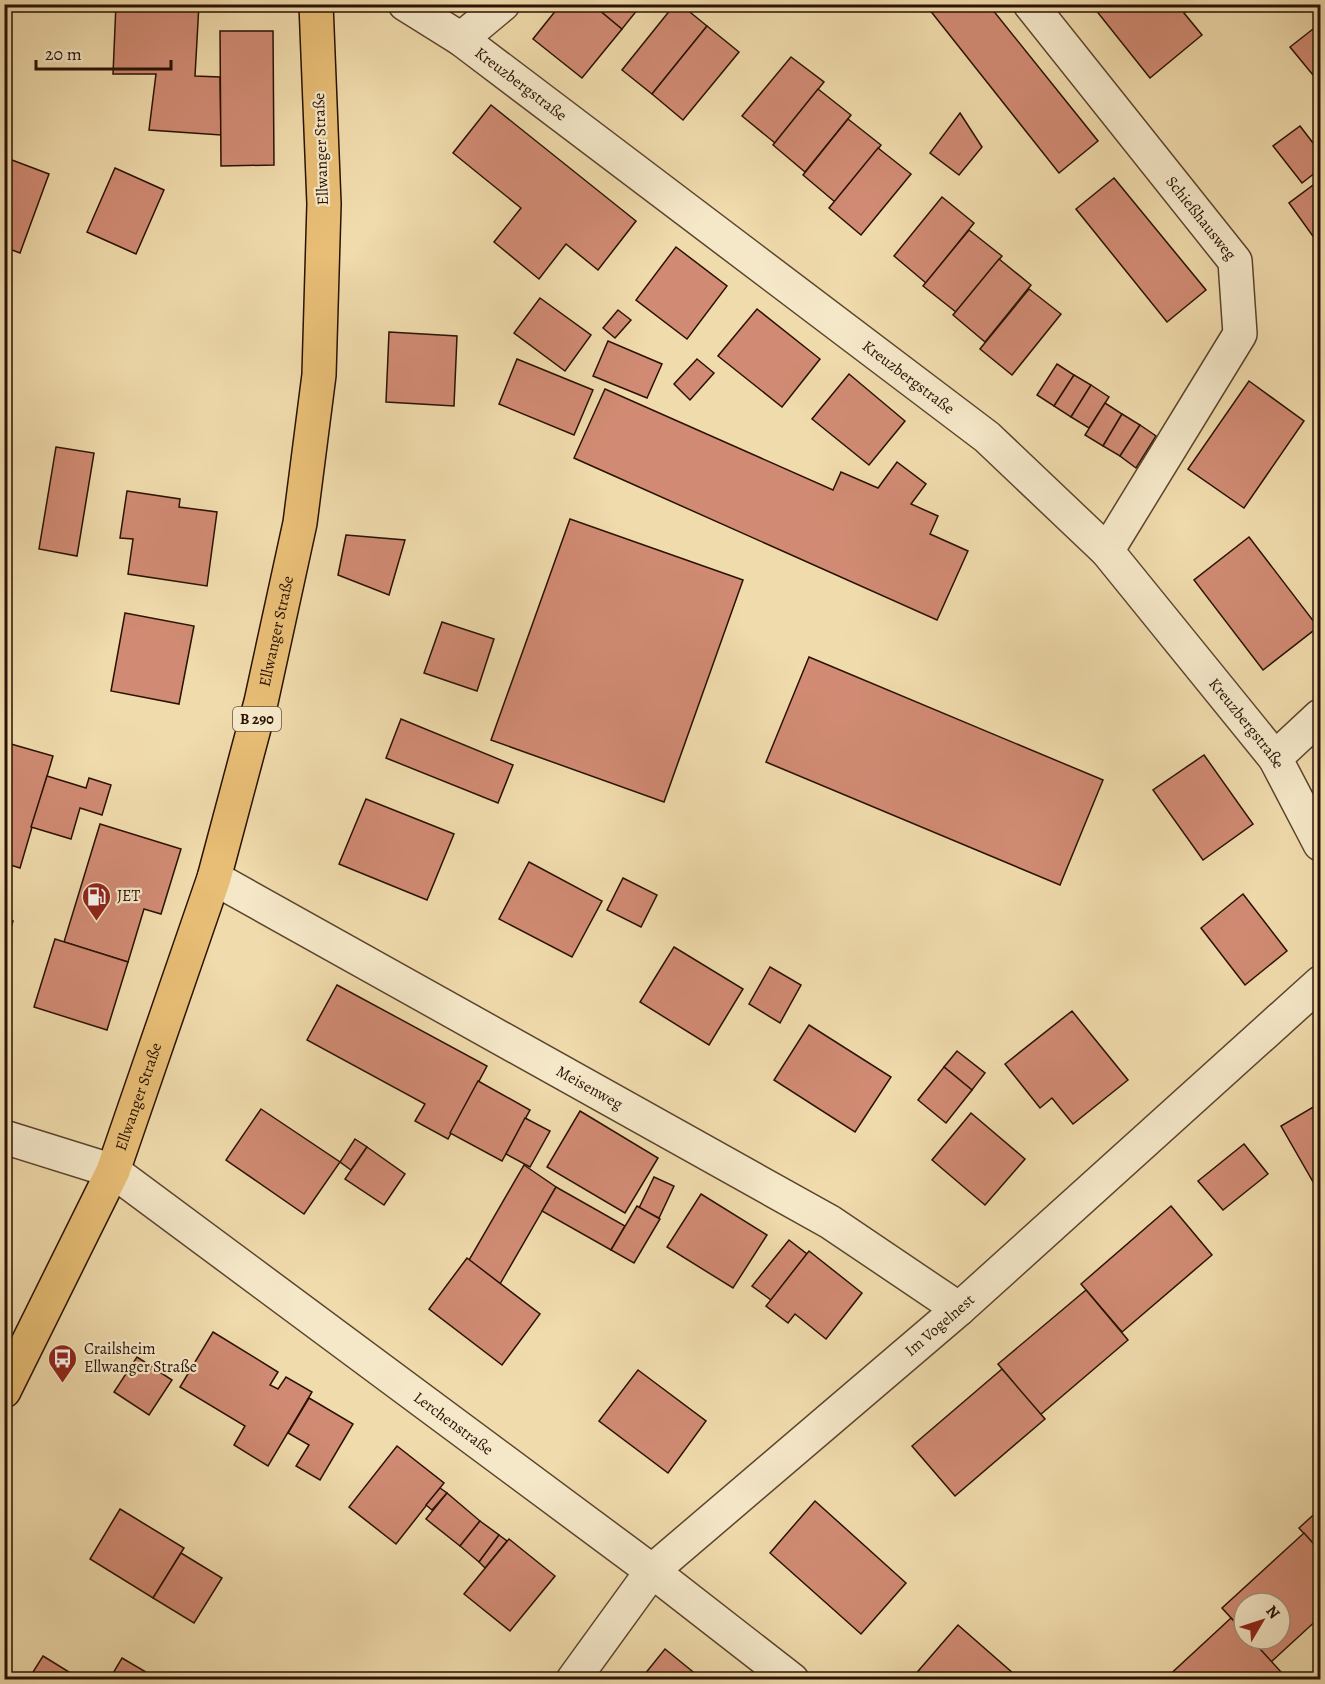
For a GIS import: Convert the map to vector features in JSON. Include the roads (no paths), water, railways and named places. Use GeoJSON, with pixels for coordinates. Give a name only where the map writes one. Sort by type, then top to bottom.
{"type":"FeatureCollection","features":[{"type":"Feature","properties":{"kind":"main road","name":"Ellwanger Straße"},"geometry":{"type":"LineString","coordinates":[[4,1391],[113,1171],[214,878],[261,702],[300,523],[319,375],[324,204],[316,4]]}},
{"type":"Feature","properties":{"kind":"street","name":"Kreuzbergstraße"},"geometry":{"type":"LineString","coordinates":[[405,4],[461,39],[987,437],[1107,551],[1275,758],[1320,844]]}},
{"type":"Feature","properties":{"kind":"street"},"geometry":{"type":"LineString","coordinates":[[461,39],[503,4]]}},
{"type":"Feature","properties":{"kind":"street","name":"Schießhausweg"},"geometry":{"type":"LineString","coordinates":[[1030,4],[1235,261],[1240,334],[1107,551]]}},
{"type":"Feature","properties":{"kind":"street"},"geometry":{"type":"LineString","coordinates":[[1275,758],[1320,716]]}},
{"type":"Feature","properties":{"kind":"street","name":"Meisenweg"},"geometry":{"type":"LineString","coordinates":[[214,878],[830,1222],[959,1309]]}},
{"type":"Feature","properties":{"kind":"street","name":"Im Vogelnest"},"geometry":{"type":"LineString","coordinates":[[573,1680],[652,1571],[959,1309],[1320,983]]}},
{"type":"Feature","properties":{"kind":"street","name":"Lerchenstraße"},"geometry":{"type":"LineString","coordinates":[[4,1137],[113,1171],[652,1571],[792,1680]]}},
{"type":"Feature","properties":{"kind":"place","name":"JET"},"geometry":{"type":"Point","coordinates":[96,922]}},
{"type":"Feature","properties":{"kind":"place","name":"Crailsheim Ellwanger Straße"},"geometry":{"type":"Point","coordinates":[63,1384]}}]}
